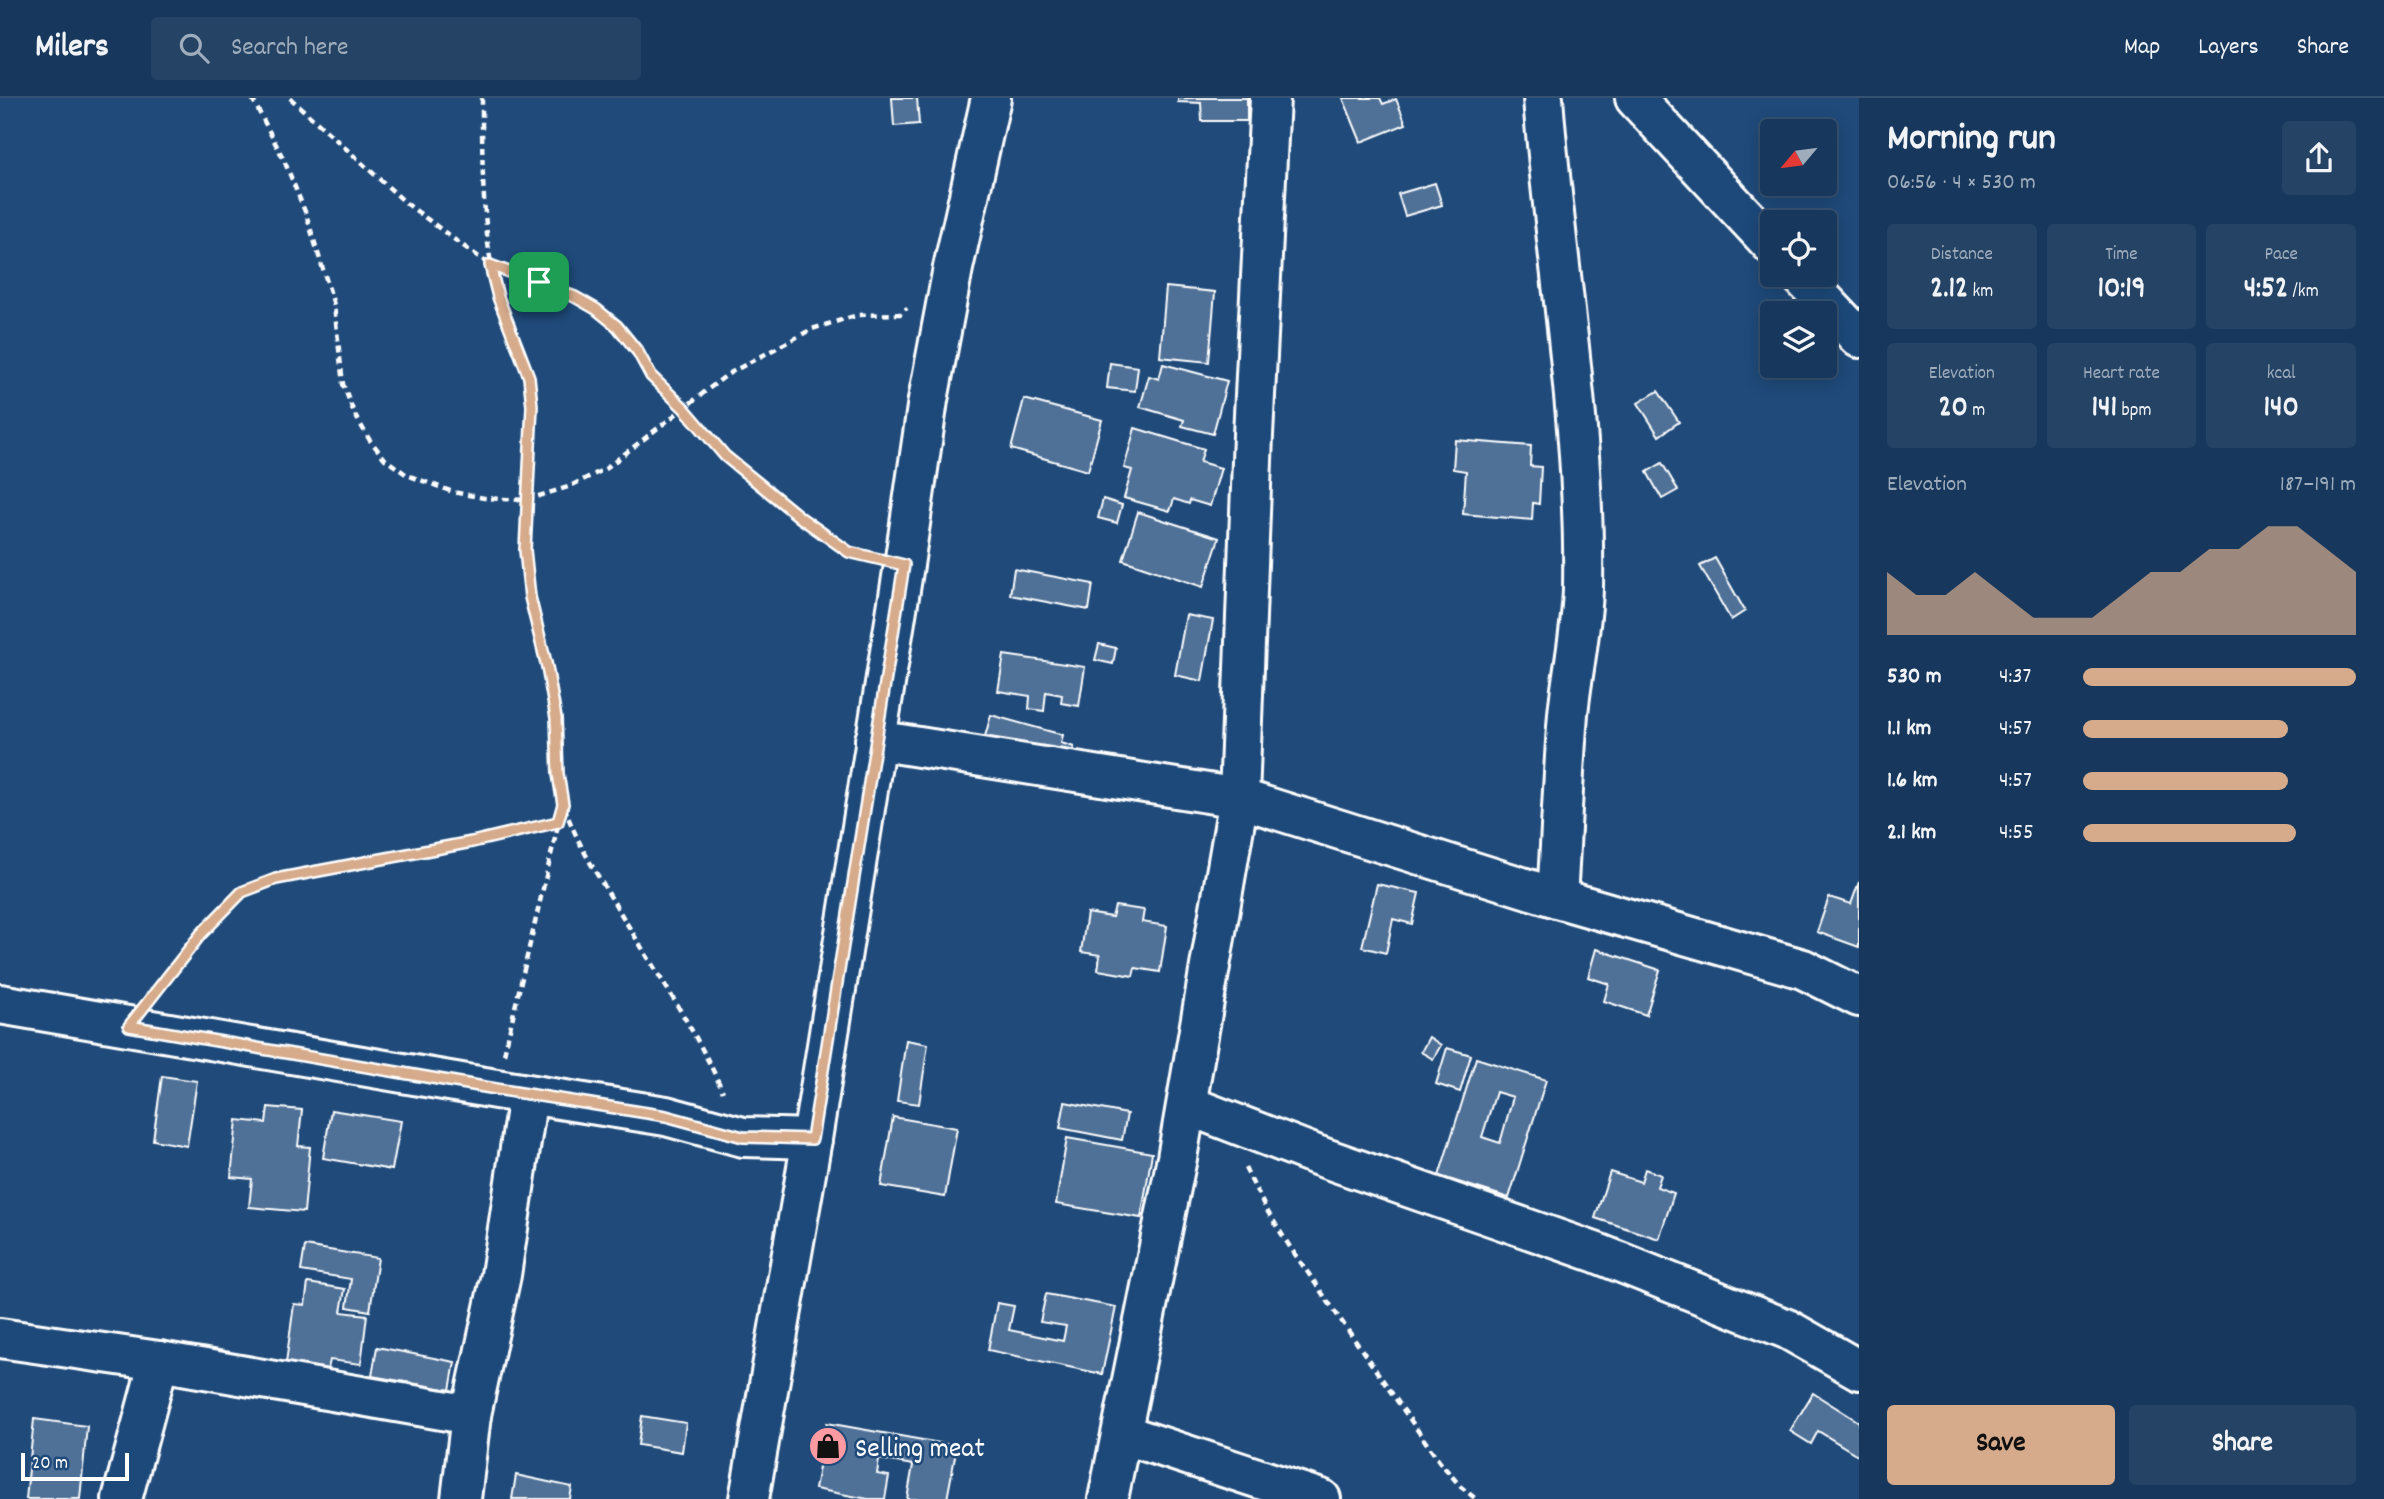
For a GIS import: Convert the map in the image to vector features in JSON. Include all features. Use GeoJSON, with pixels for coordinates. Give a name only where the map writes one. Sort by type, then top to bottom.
{"type":"FeatureCollection","features":[{"type":"Feature","properties":{"kind":"street"},"geometry":{"type":"LineString","coordinates":[[749,1499],[812,1139],[937,350],[991,98]]}},
{"type":"Feature","properties":{"kind":"street"},"geometry":{"type":"LineString","coordinates":[[1108,1499],[1187,1105],[1239,798],[1270,98]]}},
{"type":"Feature","properties":{"kind":"street"},"geometry":{"type":"LineString","coordinates":[[1543,98],[1556,247],[1569,342],[1581,501],[1583,590],[1568,714],[1557,898]]}},
{"type":"Feature","properties":{"kind":"street"},"geometry":{"type":"LineString","coordinates":[[1635,98],[1760,232]]}},
{"type":"Feature","properties":{"kind":"street"},"geometry":{"type":"LineString","coordinates":[[1811,287],[1859,338]]}},
{"type":"Feature","properties":{"kind":"street"},"geometry":{"type":"LineString","coordinates":[[875,740],[1239,798],[1557,898],[1803,969],[1859,997]]}},
{"type":"Feature","properties":{"kind":"street"},"geometry":{"type":"LineString","coordinates":[[0,1004],[666,1116],[743,1137],[812,1139]]}},
{"type":"Feature","properties":{"kind":"street"},"geometry":{"type":"LineString","coordinates":[[461,1499],[471,1415],[501,1275],[512,1092]]}},
{"type":"Feature","properties":{"kind":"street"},"geometry":{"type":"LineString","coordinates":[[1187,1105],[1319,1156],[1598,1253],[1787,1329],[1859,1370]]}},
{"type":"Feature","properties":{"kind":"street"},"geometry":{"type":"LineString","coordinates":[[0,1338],[159,1361],[471,1415]]}},
{"type":"Feature","properties":{"kind":"street"},"geometry":{"type":"LineString","coordinates":[[122,1499],[159,1361]]}},
{"type":"Feature","properties":{"kind":"street"},"geometry":{"type":"LineString","coordinates":[[1123,1434],[1321,1499]]}},
{"type":"Feature","properties":{"kind":"path"},"geometry":{"type":"LineString","coordinates":[[252,98],[284,160],[306,214],[334,305],[344,384],[354,413],[385,459],[407,475],[453,492],[484,498],[526,500],[568,487],[605,468],[727,374],[811,329],[858,315],[900,313],[910,304]]}},
{"type":"Feature","properties":{"kind":"path"},"geometry":{"type":"LineString","coordinates":[[290,98],[406,203],[490,265],[551,287],[596,309],[617,326],[638,352],[651,376],[684,408],[725,456],[820,532],[849,552],[904,565]]}},
{"type":"Feature","properties":{"kind":"path"},"geometry":{"type":"LineString","coordinates":[[482,98],[482,155],[490,265],[498,297],[529,377],[532,406],[525,550],[530,597],[556,718],[558,774],[563,804],[588,859],[680,1011],[718,1080],[743,1137]]}},
{"type":"Feature","properties":{"kind":"path"},"geometry":{"type":"LineString","coordinates":[[512,1092],[563,804]]}},
{"type":"Feature","properties":{"kind":"path"},"geometry":{"type":"LineString","coordinates":[[129,1026],[201,934],[242,892],[276,879],[472,842],[558,822]]}},
{"type":"Feature","properties":{"kind":"path"},"geometry":{"type":"LineString","coordinates":[[1244,1166],[1266,1209],[1290,1247],[1408,1417],[1439,1461],[1476,1499]]}},
{"type":"Feature","properties":{"kind":"building"},"geometry":{"type":"Polygon","coordinates":[[[892,98],[917,98],[919,124],[894,126],[892,98]]]}},
{"type":"Feature","properties":{"kind":"building"},"geometry":{"type":"Polygon","coordinates":[[[1178,98],[1247,98],[1247,121],[1202,121],[1201,103],[1178,102],[1178,98]]]}},
{"type":"Feature","properties":{"kind":"building"},"geometry":{"type":"Polygon","coordinates":[[[1343,98],[1380,98],[1383,104],[1396,99],[1406,124],[1361,142],[1343,98]]]}},
{"type":"Feature","properties":{"kind":"building"},"geometry":{"type":"Polygon","coordinates":[[[1435,183],[1442,205],[1405,216],[1398,194],[1435,183]]]}},
{"type":"Feature","properties":{"kind":"building"},"geometry":{"type":"Polygon","coordinates":[[[1166,287],[1215,292],[1209,362],[1160,357],[1166,287]]]}},
{"type":"Feature","properties":{"kind":"building"},"geometry":{"type":"Polygon","coordinates":[[[1110,363],[1138,367],[1135,391],[1107,388],[1110,363]]]}},
{"type":"Feature","properties":{"kind":"building"},"geometry":{"type":"Polygon","coordinates":[[[1163,364],[1227,381],[1213,434],[1182,426],[1184,420],[1140,407],[1149,376],[1159,379],[1163,364]]]}},
{"type":"Feature","properties":{"kind":"building"},"geometry":{"type":"Polygon","coordinates":[[[1658,391],[1679,422],[1659,436],[1638,403],[1658,391]]]}},
{"type":"Feature","properties":{"kind":"building"},"geometry":{"type":"Polygon","coordinates":[[[1024,399],[1102,420],[1088,471],[1011,449],[1024,399]]]}},
{"type":"Feature","properties":{"kind":"building"},"geometry":{"type":"Polygon","coordinates":[[[1135,428],[1204,449],[1200,462],[1221,468],[1210,506],[1174,499],[1170,511],[1124,498],[1132,470],[1124,468],[1135,428]]]}},
{"type":"Feature","properties":{"kind":"building"},"geometry":{"type":"Polygon","coordinates":[[[1455,440],[1531,446],[1530,466],[1541,467],[1539,504],[1533,503],[1532,520],[1463,514],[1466,471],[1453,469],[1455,440]]]}},
{"type":"Feature","properties":{"kind":"building"},"geometry":{"type":"Polygon","coordinates":[[[1662,463],[1678,490],[1662,499],[1647,472],[1662,463]]]}},
{"type":"Feature","properties":{"kind":"building"},"geometry":{"type":"Polygon","coordinates":[[[1103,499],[1122,505],[1117,523],[1098,518],[1103,499]]]}},
{"type":"Feature","properties":{"kind":"building"},"geometry":{"type":"Polygon","coordinates":[[[1138,512],[1219,538],[1203,587],[1123,560],[1138,512]]]}},
{"type":"Feature","properties":{"kind":"building"},"geometry":{"type":"Polygon","coordinates":[[[1715,558],[1745,611],[1731,620],[1700,566],[1715,558]]]}},
{"type":"Feature","properties":{"kind":"building"},"geometry":{"type":"Polygon","coordinates":[[[1014,569],[1093,584],[1089,610],[1010,595],[1014,569]]]}},
{"type":"Feature","properties":{"kind":"building"},"geometry":{"type":"Polygon","coordinates":[[[1186,615],[1213,620],[1202,681],[1175,675],[1186,615]]]}},
{"type":"Feature","properties":{"kind":"building"},"geometry":{"type":"Polygon","coordinates":[[[1099,644],[1116,648],[1113,664],[1095,660],[1099,644]]]}},
{"type":"Feature","properties":{"kind":"building"},"geometry":{"type":"Polygon","coordinates":[[[1004,655],[1085,667],[1079,706],[1061,703],[1062,695],[1046,692],[1044,711],[1029,709],[1030,696],[998,691],[1004,655]]]}},
{"type":"Feature","properties":{"kind":"building"},"geometry":{"type":"Polygon","coordinates":[[[991,715],[1063,735],[1061,743],[1074,747],[1072,756],[984,740],[991,715]]]}},
{"type":"Feature","properties":{"kind":"building"},"geometry":{"type":"Polygon","coordinates":[[[1859,882],[1859,947],[1817,932],[1829,897],[1851,904],[1859,882]]]}},
{"type":"Feature","properties":{"kind":"building"},"geometry":{"type":"Polygon","coordinates":[[[1377,884],[1419,893],[1412,924],[1393,919],[1386,953],[1362,947],[1377,884]]]}},
{"type":"Feature","properties":{"kind":"building"},"geometry":{"type":"Polygon","coordinates":[[[1115,906],[1144,910],[1142,922],[1167,926],[1160,972],[1135,968],[1133,976],[1098,970],[1100,955],[1081,952],[1087,913],[1112,917],[1115,906]]]}},
{"type":"Feature","properties":{"kind":"building"},"geometry":{"type":"Polygon","coordinates":[[[1596,949],[1660,970],[1646,1015],[1604,1001],[1609,984],[1588,977],[1596,949]]]}},
{"type":"Feature","properties":{"kind":"building"},"geometry":{"type":"Polygon","coordinates":[[[1429,1037],[1441,1045],[1433,1059],[1421,1052],[1429,1037]]]}},
{"type":"Feature","properties":{"kind":"building"},"geometry":{"type":"Polygon","coordinates":[[[906,1040],[928,1044],[919,1104],[897,1101],[906,1040]]]}},
{"type":"Feature","properties":{"kind":"building"},"geometry":{"type":"Polygon","coordinates":[[[1447,1048],[1471,1055],[1460,1092],[1436,1084],[1447,1048]]]}},
{"type":"Feature","properties":{"kind":"building"},"geometry":{"type":"Polygon","coordinates":[[[1476,1058],[1546,1080],[1509,1198],[1439,1176],[1476,1058]],[[1496,1092],[1482,1137],[1500,1143],[1513,1097],[1496,1092]]]}},
{"type":"Feature","properties":{"kind":"building"},"geometry":{"type":"Polygon","coordinates":[[[162,1076],[197,1081],[187,1146],[153,1140],[162,1076]]]}},
{"type":"Feature","properties":{"kind":"building"},"geometry":{"type":"Polygon","coordinates":[[[1065,1102],[1127,1114],[1122,1140],[1060,1128],[1065,1102]]]}},
{"type":"Feature","properties":{"kind":"building"},"geometry":{"type":"Polygon","coordinates":[[[268,1107],[302,1110],[298,1146],[310,1147],[304,1212],[249,1207],[252,1179],[231,1177],[237,1120],[266,1123],[268,1107]]]}},
{"type":"Feature","properties":{"kind":"building"},"geometry":{"type":"Polygon","coordinates":[[[331,1110],[401,1121],[392,1170],[323,1158],[331,1110]]]}},
{"type":"Feature","properties":{"kind":"building"},"geometry":{"type":"Polygon","coordinates":[[[893,1117],[957,1128],[945,1197],[881,1186],[893,1117]]]}},
{"type":"Feature","properties":{"kind":"building"},"geometry":{"type":"Polygon","coordinates":[[[1067,1138],[1152,1153],[1141,1218],[1056,1204],[1067,1138]]]}},
{"type":"Feature","properties":{"kind":"building"},"geometry":{"type":"Polygon","coordinates":[[[1645,1169],[1661,1175],[1657,1187],[1674,1193],[1659,1239],[1595,1218],[1610,1172],[1641,1182],[1645,1169]]]}},
{"type":"Feature","properties":{"kind":"building"},"geometry":{"type":"Polygon","coordinates":[[[305,1246],[378,1258],[370,1311],[347,1307],[351,1279],[301,1271],[305,1246]]]}},
{"type":"Feature","properties":{"kind":"building"},"geometry":{"type":"Polygon","coordinates":[[[308,1283],[345,1289],[341,1312],[367,1315],[361,1364],[330,1360],[328,1369],[286,1363],[294,1304],[305,1305],[308,1283]]]}},
{"type":"Feature","properties":{"kind":"building"},"geometry":{"type":"Polygon","coordinates":[[[1046,1294],[1116,1307],[1102,1374],[988,1350],[997,1303],[1014,1306],[1009,1330],[1063,1341],[1066,1326],[1040,1322],[1046,1294]]]}},
{"type":"Feature","properties":{"kind":"building"},"geometry":{"type":"Polygon","coordinates":[[[377,1347],[455,1362],[450,1390],[372,1376],[377,1347]]]}},
{"type":"Feature","properties":{"kind":"building"},"geometry":{"type":"Polygon","coordinates":[[[1813,1393],[1859,1422],[1859,1456],[1818,1431],[1811,1444],[1790,1431],[1813,1393]]]}},
{"type":"Feature","properties":{"kind":"building"},"geometry":{"type":"Polygon","coordinates":[[[642,1416],[686,1423],[682,1452],[638,1445],[642,1416]]]}},
{"type":"Feature","properties":{"kind":"building"},"geometry":{"type":"Polygon","coordinates":[[[34,1419],[87,1426],[80,1499],[26,1499],[34,1419]]]}},
{"type":"Feature","properties":{"kind":"building"},"geometry":{"type":"Polygon","coordinates":[[[827,1423],[957,1446],[947,1499],[907,1499],[913,1465],[879,1459],[877,1474],[889,1476],[885,1499],[868,1499],[815,1489],[827,1423]]]}},
{"type":"Feature","properties":{"kind":"building"},"geometry":{"type":"Polygon","coordinates":[[[516,1475],[572,1487],[570,1499],[512,1499],[516,1475]]]}},
{"type":"Feature","properties":{"kind":"place","name":"Selling meat"},"geometry":{"type":"Point","coordinates":[828,1446]}},
{"type":"Feature","properties":{"kind":"route"},"geometry":{"type":"LineString","coordinates":[[490,265],[539,282],[575,297],[617,326],[638,352],[651,376],[684,408],[725,456],[801,518],[849,552],[904,565],[812,1139],[743,1137],[666,1116],[129,1026],[201,934],[242,892],[276,879],[472,842],[558,822],[563,804],[558,774],[556,718],[530,597],[525,550],[532,406],[529,377],[498,297],[490,265]]}}]}
